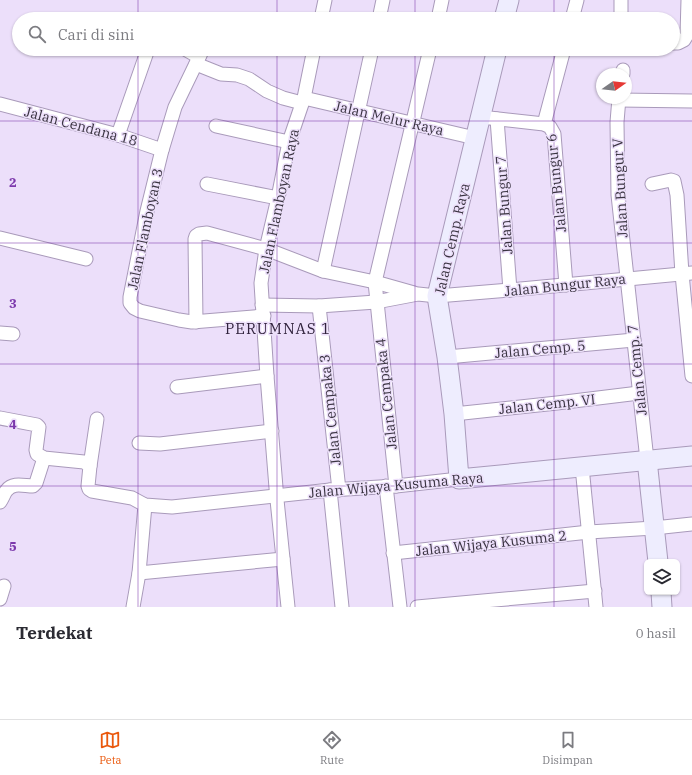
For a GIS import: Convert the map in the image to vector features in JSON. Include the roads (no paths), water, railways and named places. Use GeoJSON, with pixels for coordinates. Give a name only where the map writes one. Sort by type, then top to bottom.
{"type":"FeatureCollection","features":[{"type":"Feature","properties":{"kind":"street"},"geometry":{"type":"LineString","coordinates":[[322,12],[325,0]]}},
{"type":"Feature","properties":{"kind":"street"},"geometry":{"type":"LineString","coordinates":[[380,12],[383,0]]}},
{"type":"Feature","properties":{"kind":"street"},"geometry":{"type":"LineString","coordinates":[[439,12],[442,0]]}},
{"type":"Feature","properties":{"kind":"street"},"geometry":{"type":"LineString","coordinates":[[506,12],[509,0]]}},
{"type":"Feature","properties":{"kind":"street"},"geometry":{"type":"LineString","coordinates":[[574,12],[577,0]]}},
{"type":"Feature","properties":{"kind":"street"},"geometry":{"type":"LineString","coordinates":[[620,0],[621,12]]}},
{"type":"Feature","properties":{"kind":"street"},"geometry":{"type":"LineString","coordinates":[[680,42],[684,40],[687,35],[688,0]]}},
{"type":"Feature","properties":{"kind":"street"},"geometry":{"type":"LineString","coordinates":[[118,136],[146,56]]}},
{"type":"Feature","properties":{"kind":"street","name":"Jalan Flamboyan Raya"},"geometry":{"type":"LineString","coordinates":[[288,607],[276,496],[272,431],[266,376],[262,283],[266,249],[289,142],[303,101],[313,56]]}},
{"type":"Feature","properties":{"kind":"street"},"geometry":{"type":"LineString","coordinates":[[323,271],[370,56]]}},
{"type":"Feature","properties":{"kind":"street","name":"Jalan Cempaka 4"},"geometry":{"type":"LineString","coordinates":[[400,607],[393,553],[391,486],[375,282],[428,56]]}},
{"type":"Feature","properties":{"kind":"street","name":"Jalan Cemp. Raya"},"geometry":{"type":"LineString","coordinates":[[459,479],[454,414],[437,296],[475,138],[489,118],[496,56]]}},
{"type":"Feature","properties":{"kind":"street"},"geometry":{"type":"LineString","coordinates":[[544,124],[562,56]]}},
{"type":"Feature","properties":{"kind":"street","name":"Jalan Melur Raya"},"geometry":{"type":"LineString","coordinates":[[199,57],[221,74],[237,75],[249,79],[267,91],[283,98],[358,112],[475,138]]}},
{"type":"Feature","properties":{"kind":"street","name":"Jalan Flamboyan 3"},"geometry":{"type":"LineString","coordinates":[[199,57],[175,107],[162,150],[147,211],[130,298],[130,303],[134,308],[140,311],[179,320],[196,322],[263,311],[376,302],[418,294]]}},
{"type":"Feature","properties":{"kind":"street"},"geometry":{"type":"LineString","coordinates":[[632,99],[692,101]]}},
{"type":"Feature","properties":{"kind":"street","name":"Jalan Cendana 18"},"geometry":{"type":"LineString","coordinates":[[0,104],[118,136],[162,150]]}},
{"type":"Feature","properties":{"kind":"street","name":"Jalan Bungur V"},"geometry":{"type":"LineString","coordinates":[[618,104],[616,122],[618,195],[627,279]]}},
{"type":"Feature","properties":{"kind":"street","name":"Jalan Bungur 6"},"geometry":{"type":"LineString","coordinates":[[489,118],[544,124],[550,127],[554,134],[566,285]]}},
{"type":"Feature","properties":{"kind":"street","name":"Jalan Bungur 7"},"geometry":{"type":"LineString","coordinates":[[489,118],[510,290]]}},
{"type":"Feature","properties":{"kind":"street"},"geometry":{"type":"LineString","coordinates":[[216,126],[289,142]]}},
{"type":"Feature","properties":{"kind":"street"},"geometry":{"type":"LineString","coordinates":[[652,184],[671,180],[674,181],[675,184],[687,274],[692,376]]}},
{"type":"Feature","properties":{"kind":"street"},"geometry":{"type":"LineString","coordinates":[[207,184],[278,198]]}},
{"type":"Feature","properties":{"kind":"street"},"geometry":{"type":"LineString","coordinates":[[196,322],[195,239],[199,234],[207,233],[266,249],[323,271],[375,282],[418,294]]}},
{"type":"Feature","properties":{"kind":"street"},"geometry":{"type":"LineString","coordinates":[[0,238],[86,259]]}},
{"type":"Feature","properties":{"kind":"street","name":"Jalan Bungur Raya"},"geometry":{"type":"LineString","coordinates":[[418,294],[437,296],[687,274]]}},
{"type":"Feature","properties":{"kind":"street","name":"Jalan Cemp. 7"},"geometry":{"type":"LineString","coordinates":[[627,279],[646,460]]}},
{"type":"Feature","properties":{"kind":"street","name":"Jalan Cempaka 3"},"geometry":{"type":"LineString","coordinates":[[319,306],[342,607]]}},
{"type":"Feature","properties":{"kind":"street","name":"Jalan Cemp. 5"},"geometry":{"type":"LineString","coordinates":[[447,357],[634,340]]}},
{"type":"Feature","properties":{"kind":"street"},"geometry":{"type":"LineString","coordinates":[[177,387],[266,376]]}},
{"type":"Feature","properties":{"kind":"street","name":"Jalan Cemp. VI"},"geometry":{"type":"LineString","coordinates":[[454,414],[639,393]]}},
{"type":"Feature","properties":{"kind":"street"},"geometry":{"type":"LineString","coordinates":[[0,418],[37,425],[39,427],[36,450],[37,454],[44,458],[84,462],[90,466],[97,419]]}},
{"type":"Feature","properties":{"kind":"street"},"geometry":{"type":"LineString","coordinates":[[139,443],[160,444],[272,431]]}},
{"type":"Feature","properties":{"kind":"street","name":"Jalan Wijaya Kusuma Raya"},"geometry":{"type":"LineString","coordinates":[[90,466],[88,486],[92,491],[132,498],[145,505],[172,507],[692,456]]}},
{"type":"Feature","properties":{"kind":"street"},"geometry":{"type":"LineString","coordinates":[[0,502],[7,490],[12,486],[33,486],[36,482],[44,458]]}},
{"type":"Feature","properties":{"kind":"street"},"geometry":{"type":"LineString","coordinates":[[646,460],[658,559]]}},
{"type":"Feature","properties":{"kind":"street"},"geometry":{"type":"LineString","coordinates":[[582,467],[596,607]]}},
{"type":"Feature","properties":{"kind":"street"},"geometry":{"type":"LineString","coordinates":[[133,607],[139,573],[145,505]]}},
{"type":"Feature","properties":{"kind":"street","name":"Jalan Wijaya Kusuma 2"},"geometry":{"type":"LineString","coordinates":[[393,553],[589,532],[692,524]]}},
{"type":"Feature","properties":{"kind":"street"},"geometry":{"type":"LineString","coordinates":[[139,573],[283,559]]}},
{"type":"Feature","properties":{"kind":"street"},"geometry":{"type":"LineString","coordinates":[[0,599],[4,586]]}},
{"type":"Feature","properties":{"kind":"street"},"geometry":{"type":"LineString","coordinates":[[417,607],[595,591]]}},
{"type":"Feature","properties":{"kind":"street"},"geometry":{"type":"LineString","coordinates":[[661,595],[662,607]]}},
{"type":"Feature","properties":{"kind":"district","name":"PERUMNAS 1"},"geometry":{"type":"Point","coordinates":[278,328]}}]}
